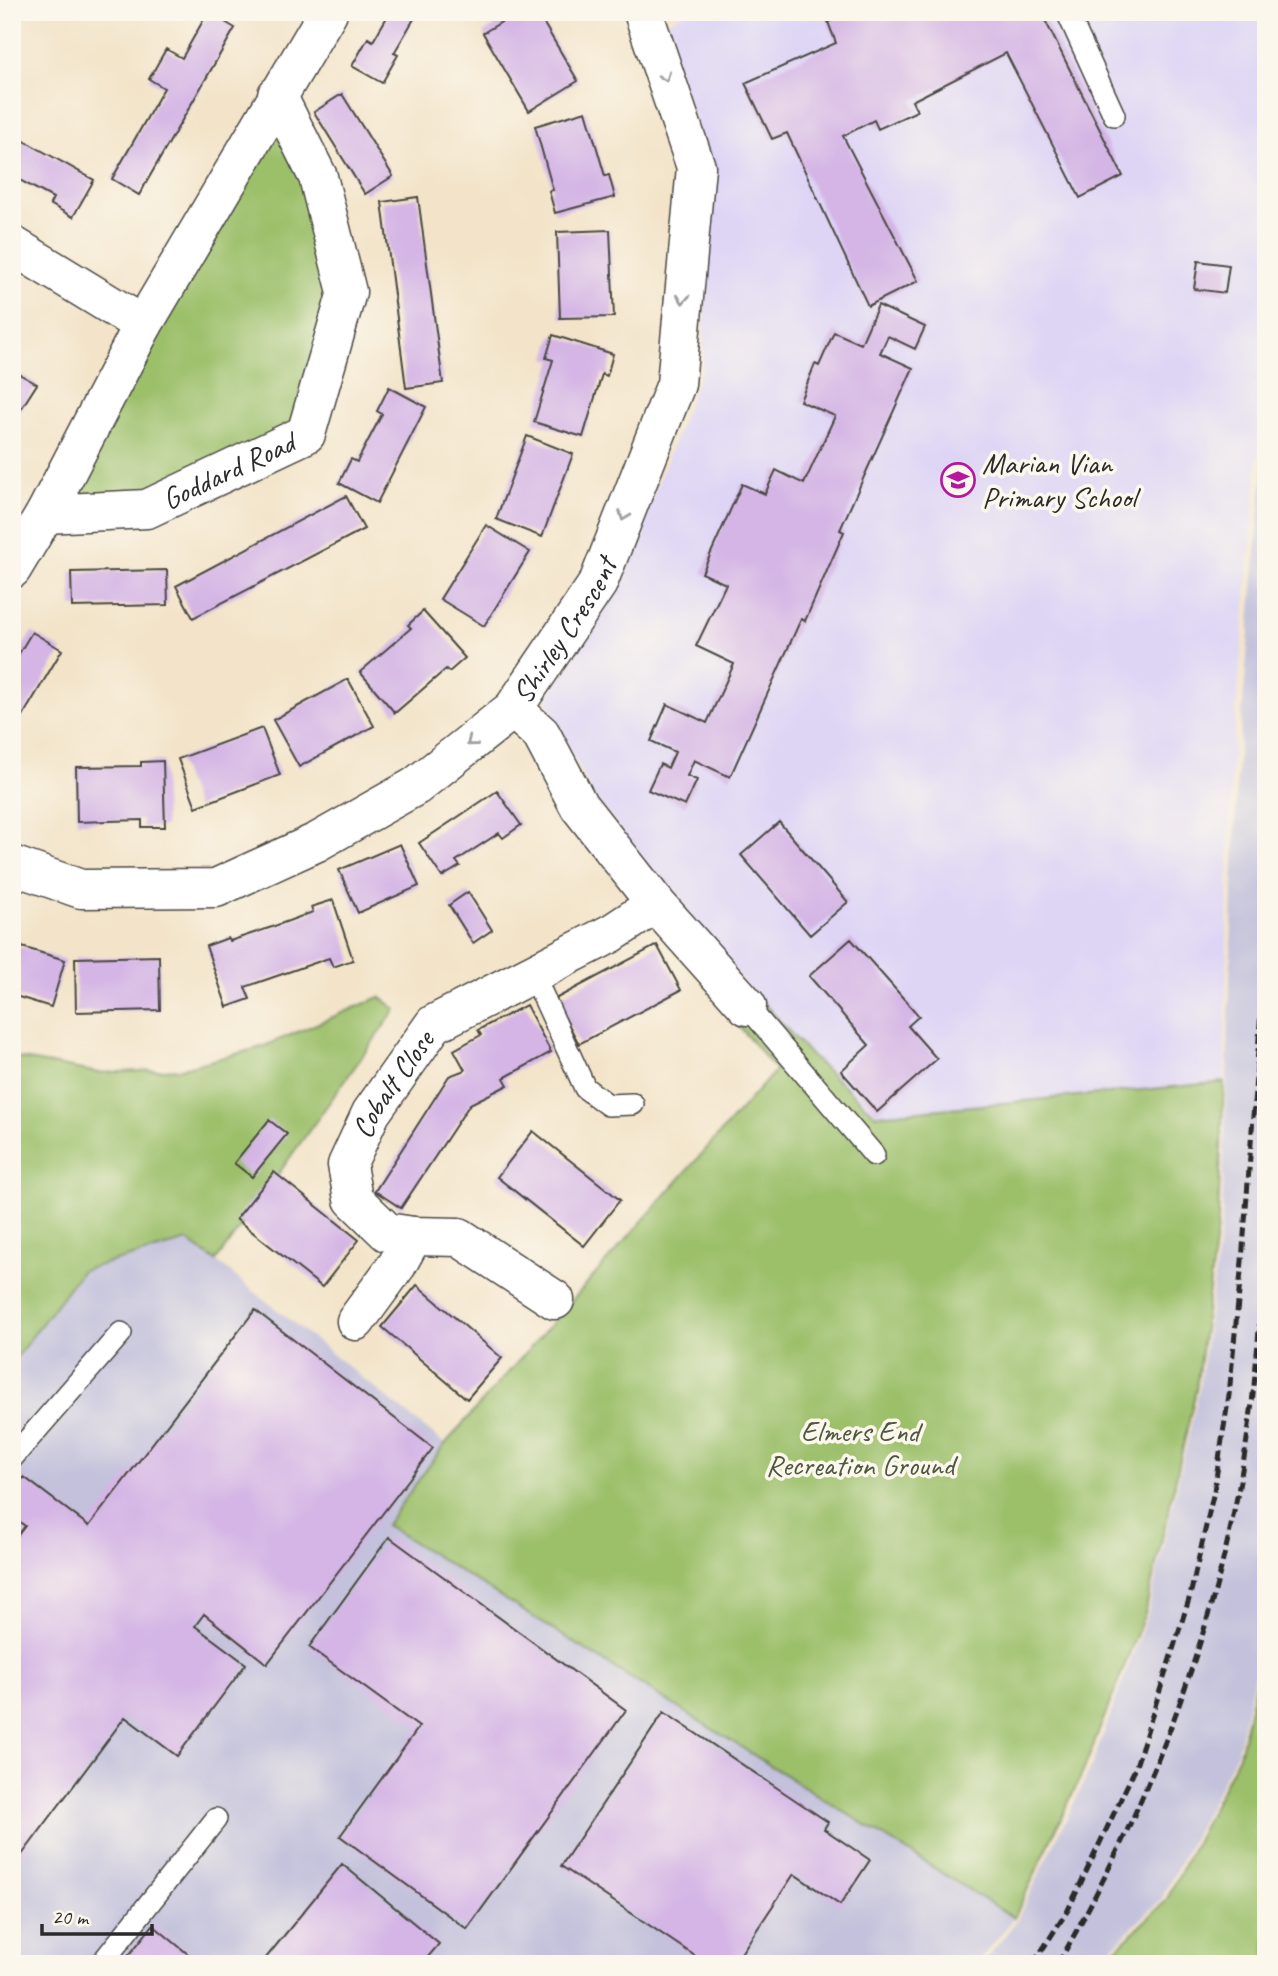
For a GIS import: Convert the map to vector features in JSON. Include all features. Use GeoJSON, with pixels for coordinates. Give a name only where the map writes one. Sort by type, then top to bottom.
{"type":"FeatureCollection","features":[{"type":"Feature","properties":{"kind":"street"},"geometry":{"type":"LineString","coordinates":[[12,569],[45,514],[144,325],[328,12]]}},
{"type":"Feature","properties":{"kind":"street","name":"Shirley Crescent"},"geometry":{"type":"LineString","coordinates":[[12,865],[81,889],[216,888],[317,842],[416,786],[513,709],[598,583],[676,383],[696,167],[644,13]]}},
{"type":"Feature","properties":{"kind":"street","name":"Goddard Road"},"geometry":{"type":"LineString","coordinates":[[45,514],[147,509],[306,434],[346,292],[318,177],[278,95]]}},
{"type":"Feature","properties":{"kind":"street"},"geometry":{"type":"LineString","coordinates":[[12,245],[144,325]]}},
{"type":"Feature","properties":{"kind":"street"},"geometry":{"type":"LineString","coordinates":[[513,709],[541,734],[579,806],[656,904],[747,1006]]}},
{"type":"Feature","properties":{"kind":"street","name":"Cobalt Close"},"geometry":{"type":"LineString","coordinates":[[555,1300],[459,1237],[413,1236],[387,1232],[352,1199],[347,1165],[371,1113],[434,1024],[612,933],[656,904]]}},
{"type":"Feature","properties":{"kind":"street"},"geometry":{"type":"LineString","coordinates":[[356,1321],[397,1265],[413,1236]]}},
{"type":"Feature","properties":{"kind":"lane"},"geometry":{"type":"LineString","coordinates":[[1067,12],[1114,115]]}},
{"type":"Feature","properties":{"kind":"lane"},"geometry":{"type":"LineString","coordinates":[[533,974],[585,1088],[608,1105],[633,1104]]}},
{"type":"Feature","properties":{"kind":"lane"},"geometry":{"type":"LineString","coordinates":[[747,1006],[874,1155]]}},
{"type":"Feature","properties":{"kind":"lane"},"geometry":{"type":"LineString","coordinates":[[12,1458],[121,1334]]}},
{"type":"Feature","properties":{"kind":"lane"},"geometry":{"type":"LineString","coordinates":[[101,1964],[216,1819]]}},
{"type":"Feature","properties":{"kind":"shaded area","name":"Marian Vian Primary School"},"geometry":{"type":"Polygon","coordinates":[[[688,12],[1266,12],[1266,370],[1231,772],[1224,1082],[876,1115],[812,1057],[742,980],[593,795],[546,700],[617,590],[703,366],[707,155],[661,24],[688,12]]]}},
{"type":"Feature","properties":{"kind":"shaded area"},"geometry":{"type":"Polygon","coordinates":[[[1266,435],[1266,1623],[1237,1752],[1161,1900],[1095,1964],[982,1964],[1017,1920],[1090,1770],[1148,1613],[1199,1390],[1222,1220],[1237,773],[1266,435]]]}},
{"type":"Feature","properties":{"kind":"shaded area"},"geometry":{"type":"Polygon","coordinates":[[[188,1241],[445,1444],[387,1526],[1014,1918],[977,1964],[12,1964],[12,1364],[82,1270],[188,1241]]]}},
{"type":"Feature","properties":{"kind":"green space"},"geometry":{"type":"Polygon","coordinates":[[[277,95],[347,292],[306,434],[147,509],[45,514],[277,95]]]}},
{"type":"Feature","properties":{"kind":"green space","name":"Elmers End Recreation Ground"},"geometry":{"type":"Polygon","coordinates":[[[757,996],[812,1057],[876,1115],[1224,1082],[1218,1220],[1196,1390],[1145,1613],[1083,1772],[1014,1918],[386,1525],[445,1444],[776,1070],[732,1018],[757,996]]]}},
{"type":"Feature","properties":{"kind":"green space"},"geometry":{"type":"Polygon","coordinates":[[[380,997],[396,1009],[216,1261],[188,1241],[82,1270],[12,1363],[12,1057],[99,1073],[179,1069],[262,1047],[380,997]]]}},
{"type":"Feature","properties":{"kind":"green space"},"geometry":{"type":"Polygon","coordinates":[[[1266,1639],[1266,1964],[1100,1964],[1166,1901],[1239,1755],[1266,1639]]]}},
{"type":"Feature","properties":{"kind":"building"},"geometry":{"type":"Polygon","coordinates":[[[208,12],[235,28],[139,195],[112,179],[164,88],[149,79],[166,49],[182,58],[208,12]]]}},
{"type":"Feature","properties":{"kind":"building"},"geometry":{"type":"Polygon","coordinates":[[[390,12],[418,12],[394,53],[398,55],[382,83],[352,66],[368,38],[373,41],[390,12]]]}},
{"type":"Feature","properties":{"kind":"building"},"geometry":{"type":"Polygon","coordinates":[[[518,12],[537,12],[578,81],[529,111],[483,33],[518,12]]]}},
{"type":"Feature","properties":{"kind":"building"},"geometry":{"type":"Polygon","coordinates":[[[851,12],[1041,12],[1123,176],[1080,198],[1006,53],[912,101],[917,111],[878,129],[874,120],[843,136],[918,281],[868,306],[787,133],[772,139],[745,83],[836,43],[828,22],[851,12]]]}},
{"type":"Feature","properties":{"kind":"building"},"geometry":{"type":"Polygon","coordinates":[[[342,94],[393,176],[365,194],[314,112],[342,94]]]}},
{"type":"Feature","properties":{"kind":"building"},"geometry":{"type":"Polygon","coordinates":[[[586,111],[605,176],[609,175],[615,197],[555,213],[549,191],[553,190],[535,126],[586,111]]]}},
{"type":"Feature","properties":{"kind":"building"},"geometry":{"type":"Polygon","coordinates":[[[12,134],[94,180],[73,217],[50,204],[53,198],[12,176],[12,134]]]}},
{"type":"Feature","properties":{"kind":"building"},"geometry":{"type":"Polygon","coordinates":[[[418,197],[443,383],[406,388],[382,202],[418,197]]]}},
{"type":"Feature","properties":{"kind":"building"},"geometry":{"type":"Polygon","coordinates":[[[610,230],[614,317],[560,318],[557,232],[610,230]]]}},
{"type":"Feature","properties":{"kind":"building"},"geometry":{"type":"Polygon","coordinates":[[[1198,261],[1229,265],[1225,293],[1194,289],[1198,261]]]}},
{"type":"Feature","properties":{"kind":"building"},"geometry":{"type":"Polygon","coordinates":[[[878,305],[925,327],[915,349],[888,336],[880,353],[913,368],[840,530],[844,532],[805,621],[801,619],[730,777],[694,760],[687,776],[697,780],[685,806],[648,790],[660,764],[668,768],[675,752],[651,741],[667,704],[707,723],[734,664],[696,646],[726,584],[702,573],[742,484],[765,494],[776,470],[804,484],[835,416],[800,401],[815,364],[819,366],[834,332],[861,344],[878,305]]]}},
{"type":"Feature","properties":{"kind":"building"},"geometry":{"type":"Polygon","coordinates":[[[553,335],[613,354],[607,376],[602,374],[583,437],[534,422],[553,360],[546,358],[553,335]]]}},
{"type":"Feature","properties":{"kind":"building"},"geometry":{"type":"Polygon","coordinates":[[[12,370],[37,384],[12,423],[12,370]]]}},
{"type":"Feature","properties":{"kind":"building"},"geometry":{"type":"Polygon","coordinates":[[[389,387],[426,407],[377,503],[339,483],[351,459],[357,462],[382,414],[377,411],[389,387]]]}},
{"type":"Feature","properties":{"kind":"building"},"geometry":{"type":"Polygon","coordinates":[[[527,436],[573,454],[542,537],[496,519],[527,436]]]}},
{"type":"Feature","properties":{"kind":"building"},"geometry":{"type":"Polygon","coordinates":[[[346,496],[364,529],[193,618],[176,586],[346,496]]]}},
{"type":"Feature","properties":{"kind":"building"},"geometry":{"type":"Polygon","coordinates":[[[486,525],[530,552],[484,626],[440,599],[486,525]]]}},
{"type":"Feature","properties":{"kind":"building"},"geometry":{"type":"Polygon","coordinates":[[[167,570],[168,605],[72,607],[71,572],[167,570]]]}},
{"type":"Feature","properties":{"kind":"building"},"geometry":{"type":"Polygon","coordinates":[[[423,611],[465,658],[449,672],[446,669],[395,713],[360,672],[411,628],[408,625],[423,611]]]}},
{"type":"Feature","properties":{"kind":"building"},"geometry":{"type":"Polygon","coordinates":[[[32,632],[62,650],[12,734],[12,665],[32,632]]]}},
{"type":"Feature","properties":{"kind":"building"},"geometry":{"type":"Polygon","coordinates":[[[348,679],[374,726],[299,767],[273,720],[348,679]]]}},
{"type":"Feature","properties":{"kind":"building"},"geometry":{"type":"Polygon","coordinates":[[[262,728],[280,775],[196,807],[178,759],[262,728]]]}},
{"type":"Feature","properties":{"kind":"building"},"geometry":{"type":"Polygon","coordinates":[[[163,761],[165,827],[142,827],[142,820],[77,822],[76,767],[141,766],[141,762],[163,761]]]}},
{"type":"Feature","properties":{"kind":"building"},"geometry":{"type":"Polygon","coordinates":[[[497,791],[521,825],[503,838],[499,833],[456,861],[460,866],[442,877],[419,843],[497,791]]]}},
{"type":"Feature","properties":{"kind":"building"},"geometry":{"type":"Polygon","coordinates":[[[779,822],[848,902],[810,935],[741,855],[779,822]]]}},
{"type":"Feature","properties":{"kind":"building"},"geometry":{"type":"Polygon","coordinates":[[[400,844],[419,886],[358,913],[339,870],[400,844]]]}},
{"type":"Feature","properties":{"kind":"building"},"geometry":{"type":"Polygon","coordinates":[[[468,892],[492,930],[473,943],[449,905],[468,892]]]}},
{"type":"Feature","properties":{"kind":"building"},"geometry":{"type":"Polygon","coordinates":[[[333,900],[353,960],[333,967],[329,958],[245,987],[250,999],[227,1007],[206,946],[272,927],[313,912],[311,907],[333,900]]]}},
{"type":"Feature","properties":{"kind":"building"},"geometry":{"type":"Polygon","coordinates":[[[851,939],[919,1016],[908,1026],[937,1059],[877,1112],[841,1071],[869,1045],[809,976],[851,939]]]}},
{"type":"Feature","properties":{"kind":"building"},"geometry":{"type":"Polygon","coordinates":[[[12,944],[65,960],[51,1007],[12,995],[12,944]]]}},
{"type":"Feature","properties":{"kind":"building"},"geometry":{"type":"Polygon","coordinates":[[[657,945],[681,990],[579,1044],[555,999],[657,945]]]}},
{"type":"Feature","properties":{"kind":"building"},"geometry":{"type":"Polygon","coordinates":[[[159,956],[160,1010],[76,1012],[75,958],[159,956]]]}},
{"type":"Feature","properties":{"kind":"building"},"geometry":{"type":"Polygon","coordinates":[[[526,1005],[551,1052],[504,1078],[508,1085],[470,1104],[401,1208],[375,1191],[449,1076],[465,1070],[454,1050],[481,1035],[478,1030],[526,1005]]]}},
{"type":"Feature","properties":{"kind":"building"},"geometry":{"type":"Polygon","coordinates":[[[269,1120],[287,1134],[252,1177],[234,1163],[269,1120]]]}},
{"type":"Feature","properties":{"kind":"building"},"geometry":{"type":"Polygon","coordinates":[[[533,1131],[620,1200],[584,1246],[497,1177],[533,1131]]]}},
{"type":"Feature","properties":{"kind":"building"},"geometry":{"type":"Polygon","coordinates":[[[274,1172],[359,1240],[322,1287],[236,1219],[274,1172]]]}},
{"type":"Feature","properties":{"kind":"building"},"geometry":{"type":"Polygon","coordinates":[[[417,1285],[502,1358],[467,1399],[382,1327],[417,1285]]]}},
{"type":"Feature","properties":{"kind":"building"},"geometry":{"type":"Polygon","coordinates":[[[255,1310],[433,1448],[267,1664],[204,1614],[195,1626],[246,1664],[177,1756],[125,1717],[18,1860],[12,1856],[12,1543],[25,1526],[12,1516],[12,1493],[24,1477],[89,1526],[255,1310]]]}},
{"type":"Feature","properties":{"kind":"building"},"geometry":{"type":"Polygon","coordinates":[[[389,1537],[626,1710],[467,1929],[340,1836],[419,1727],[309,1647],[389,1537]]]}},
{"type":"Feature","properties":{"kind":"building"},"geometry":{"type":"Polygon","coordinates":[[[664,1712],[828,1822],[824,1829],[870,1860],[840,1905],[794,1874],[734,1964],[707,1964],[561,1866],[664,1712]]]}},
{"type":"Feature","properties":{"kind":"building"},"geometry":{"type":"Polygon","coordinates":[[[342,1864],[439,1944],[422,1964],[261,1964],[342,1864]]]}},
{"type":"Feature","properties":{"kind":"building"},"geometry":{"type":"Polygon","coordinates":[[[153,1925],[200,1964],[122,1964],[153,1925]]]}},
{"type":"Feature","properties":{"kind":"railway"},"geometry":{"type":"LineString","coordinates":[[1033,1964],[1068,1910],[1135,1769],[1190,1596],[1214,1491],[1229,1395],[1266,946]]}},
{"type":"Feature","properties":{"kind":"railway"},"geometry":{"type":"LineString","coordinates":[[1058,1964],[1094,1898],[1156,1765],[1205,1628],[1224,1557],[1251,1411],[1266,1241]]}},
{"type":"Feature","properties":{"kind":"place","name":"Marian Vian Primary School"},"geometry":{"type":"Point","coordinates":[958,480]}}]}
